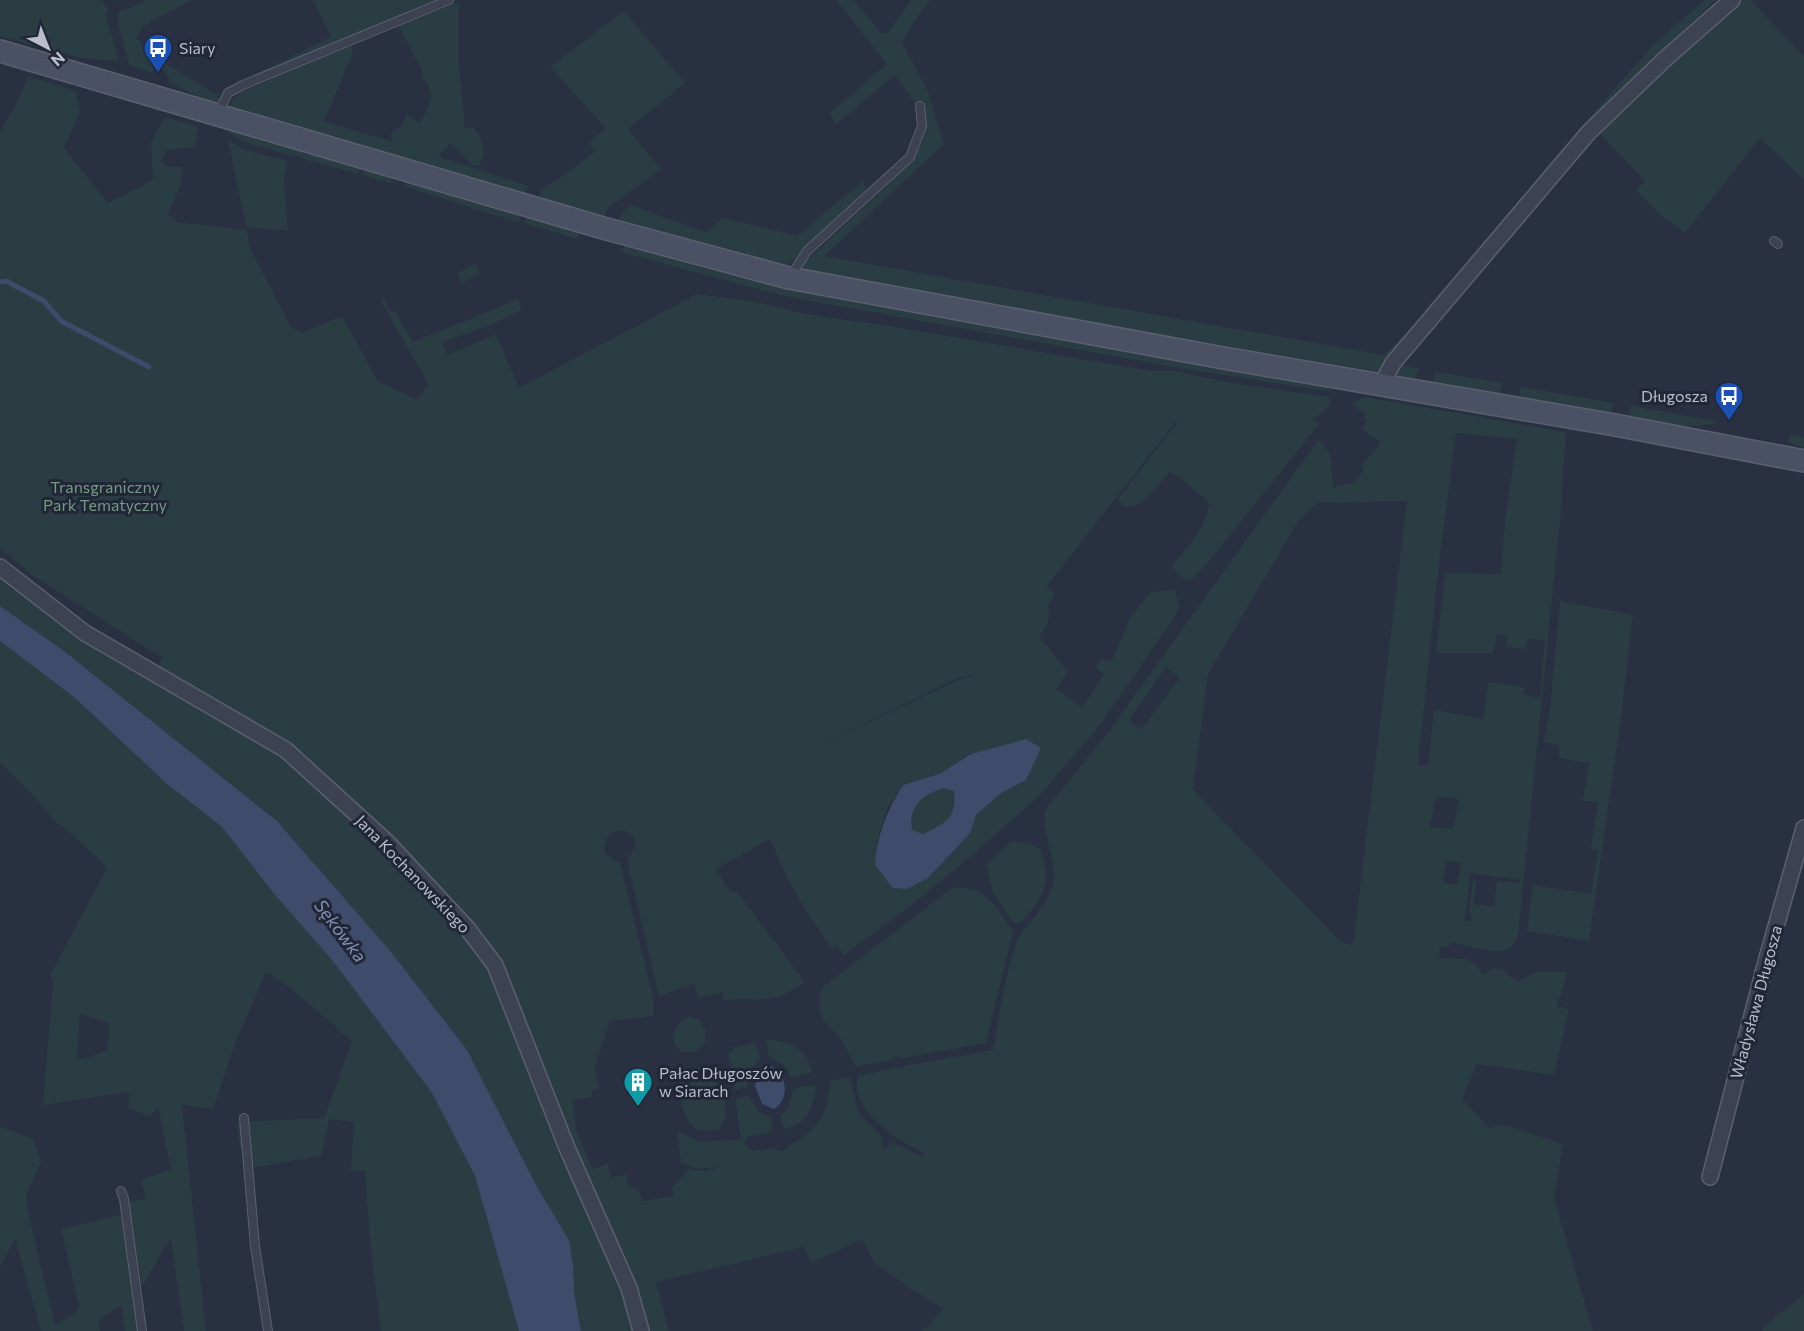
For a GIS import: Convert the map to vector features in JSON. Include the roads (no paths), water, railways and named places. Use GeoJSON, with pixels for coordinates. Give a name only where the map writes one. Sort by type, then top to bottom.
{"type":"FeatureCollection","features":[{"type":"Feature","properties":{"kind":"main road"},"geometry":{"type":"LineString","coordinates":[[0,51],[603,228],[789,278],[1615,425],[1804,461]]}},
{"type":"Feature","properties":{"kind":"street"},"geometry":{"type":"LineString","coordinates":[[1381,385],[1394,363],[1589,132],[1665,59],[1732,0]]}},
{"type":"Feature","properties":{"kind":"street","name":"Jana Kochanowskiego"},"geometry":{"type":"LineString","coordinates":[[0,567],[85,633],[286,750],[388,843],[467,928],[495,965],[567,1148],[629,1288],[641,1331]]}},
{"type":"Feature","properties":{"kind":"street","name":"Władysława Długosza"},"geometry":{"type":"LineString","coordinates":[[1710,1176],[1767,958],[1804,828]]}},
{"type":"Feature","properties":{"kind":"lane"},"geometry":{"type":"LineString","coordinates":[[217,114],[228,93],[243,85],[449,0]]}},
{"type":"Feature","properties":{"kind":"lane"},"geometry":{"type":"LineString","coordinates":[[789,278],[807,251],[910,157],[922,126],[920,106]]}},
{"type":"Feature","properties":{"kind":"lane"},"geometry":{"type":"LineString","coordinates":[[244,1118],[255,1246],[267,1331]]}},
{"type":"Feature","properties":{"kind":"lane"},"geometry":{"type":"LineString","coordinates":[[122,1191],[142,1331]]}},
{"type":"Feature","properties":{"kind":"water","name":"Sękówka"},"geometry":{"type":"Polygon","coordinates":[[[0,606],[64,651],[277,821],[392,953],[467,1050],[536,1185],[569,1240],[574,1293],[581,1331],[519,1331],[475,1176],[432,1093],[332,960],[274,894],[222,827],[167,784],[75,698],[0,641],[0,606]]]}},
{"type":"Feature","properties":{"kind":"water"},"geometry":{"type":"Polygon","coordinates":[[[1026,739],[1041,748],[1026,780],[1000,794],[976,815],[970,833],[928,878],[907,889],[893,888],[875,865],[881,833],[897,794],[903,785],[939,774],[971,754],[1026,739]],[[944,788],[919,802],[912,814],[912,830],[923,834],[948,819],[954,808],[954,791],[944,788]]]}},
{"type":"Feature","properties":{"kind":"water"},"geometry":{"type":"Polygon","coordinates":[[[768,1065],[774,1068],[783,1079],[785,1092],[783,1099],[774,1109],[762,1104],[755,1086],[759,1070],[768,1065]]]}},
{"type":"Feature","properties":{"kind":"waterway"},"geometry":{"type":"LineString","coordinates":[[0,282],[6,281],[44,301],[61,321],[149,367]]}},
{"type":"Feature","properties":{"kind":"place","name":"Siary"},"geometry":{"type":"Point","coordinates":[158,74]}},
{"type":"Feature","properties":{"kind":"place","name":"Długosza"},"geometry":{"type":"Point","coordinates":[1729,422]}},
{"type":"Feature","properties":{"kind":"place","name":"Pałac Długoszów w Siarach"},"geometry":{"type":"Point","coordinates":[638,1108]}},
{"type":"Feature","properties":{"kind":"park label","name":"Transgraniczny Park Tematyczny"},"geometry":{"type":"Point","coordinates":[105,496]}}]}
